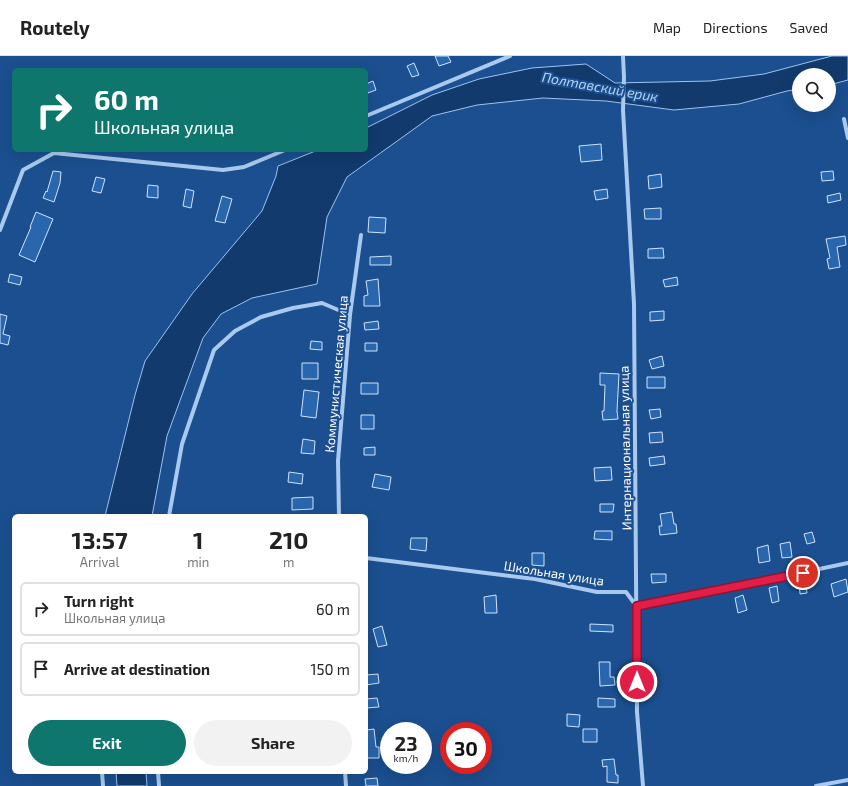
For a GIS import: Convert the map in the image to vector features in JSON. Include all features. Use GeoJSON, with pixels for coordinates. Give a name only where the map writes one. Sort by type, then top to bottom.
{"type":"FeatureCollection","features":[{"type":"Feature","properties":{"kind":"street"},"geometry":{"type":"LineString","coordinates":[[368,115],[510,56]]}},
{"type":"Feature","properties":{"kind":"street","name":"Интернациональная улица"},"geometry":{"type":"LineString","coordinates":[[623,56],[623,110],[634,304],[637,712],[643,786]]}},
{"type":"Feature","properties":{"kind":"street"},"geometry":{"type":"LineString","coordinates":[[844,119],[848,138]]}},
{"type":"Feature","properties":{"kind":"street"},"geometry":{"type":"LineString","coordinates":[[0,230],[23,170],[54,153],[222,170],[244,167],[280,152]]}},
{"type":"Feature","properties":{"kind":"street","name":"Коммунистическая улица"},"geometry":{"type":"LineString","coordinates":[[339,514],[338,461],[350,316],[361,235]]}},
{"type":"Feature","properties":{"kind":"street"},"geometry":{"type":"LineString","coordinates":[[169,514],[182,444],[214,350],[234,331],[254,320],[293,308],[322,303],[350,316]]}},
{"type":"Feature","properties":{"kind":"street","name":"Школьная улица"},"geometry":{"type":"LineString","coordinates":[[368,558],[535,579],[597,592],[626,592],[637,606]]}},
{"type":"Feature","properties":{"kind":"street"},"geometry":{"type":"LineString","coordinates":[[637,606],[848,563]]}},
{"type":"Feature","properties":{"kind":"street"},"geometry":{"type":"LineString","coordinates":[[102,774],[103,786]]}},
{"type":"Feature","properties":{"kind":"street"},"geometry":{"type":"LineString","coordinates":[[158,774],[159,786]]}},
{"type":"Feature","properties":{"kind":"street"},"geometry":{"type":"LineString","coordinates":[[345,774],[346,786]]}},
{"type":"Feature","properties":{"kind":"street"},"geometry":{"type":"LineString","coordinates":[[816,786],[848,780]]}},
{"type":"Feature","properties":{"kind":"water","name":"Полтавский ерик"},"geometry":{"type":"Polygon","coordinates":[[[832,56],[848,56],[848,80],[836,83],[836,68],[792,68],[792,90],[739,104],[674,110],[606,101],[543,98],[477,105],[432,116],[347,177],[327,217],[317,284],[252,298],[221,314],[203,338],[167,436],[152,514],[105,514],[145,361],[192,294],[262,211],[276,176],[278,166],[313,152],[368,152],[368,127],[432,95],[479,79],[532,68],[586,64],[615,83],[710,81],[764,74],[832,56]]]}},
{"type":"Feature","properties":{"kind":"water"},"geometry":{"type":"Polygon","coordinates":[[[116,774],[146,774],[147,786],[117,786],[116,774]]]}},
{"type":"Feature","properties":{"kind":"building"},"geometry":{"type":"Polygon","coordinates":[[[435,56],[448,56],[451,62],[439,66],[435,56]]]}},
{"type":"Feature","properties":{"kind":"building"},"geometry":{"type":"Polygon","coordinates":[[[414,63],[419,75],[412,77],[407,66],[414,63]]]}},
{"type":"Feature","properties":{"kind":"building"},"geometry":{"type":"Polygon","coordinates":[[[373,81],[376,90],[368,93],[368,83],[373,81]]]}},
{"type":"Feature","properties":{"kind":"building"},"geometry":{"type":"Polygon","coordinates":[[[601,144],[602,160],[581,162],[579,146],[601,144]]]}},
{"type":"Feature","properties":{"kind":"building"},"geometry":{"type":"Polygon","coordinates":[[[53,171],[61,172],[60,183],[54,202],[43,198],[46,191],[47,192],[53,171]]]}},
{"type":"Feature","properties":{"kind":"building"},"geometry":{"type":"Polygon","coordinates":[[[833,171],[834,180],[822,181],[821,172],[833,171]]]}},
{"type":"Feature","properties":{"kind":"building"},"geometry":{"type":"Polygon","coordinates":[[[661,174],[662,187],[649,189],[648,176],[661,174]]]}},
{"type":"Feature","properties":{"kind":"building"},"geometry":{"type":"Polygon","coordinates":[[[96,177],[105,179],[101,193],[92,191],[96,177]]]}},
{"type":"Feature","properties":{"kind":"building"},"geometry":{"type":"Polygon","coordinates":[[[148,185],[158,186],[158,198],[147,197],[148,185]]]}},
{"type":"Feature","properties":{"kind":"building"},"geometry":{"type":"Polygon","coordinates":[[[186,189],[194,191],[191,208],[183,206],[186,189]]]}},
{"type":"Feature","properties":{"kind":"building"},"geometry":{"type":"Polygon","coordinates":[[[607,189],[608,198],[596,200],[594,191],[607,189]]]}},
{"type":"Feature","properties":{"kind":"building"},"geometry":{"type":"Polygon","coordinates":[[[840,193],[841,200],[828,203],[827,196],[840,193]]]}},
{"type":"Feature","properties":{"kind":"building"},"geometry":{"type":"Polygon","coordinates":[[[222,196],[232,199],[225,223],[215,221],[222,196]]]}},
{"type":"Feature","properties":{"kind":"building"},"geometry":{"type":"Polygon","coordinates":[[[661,208],[661,219],[645,219],[644,209],[661,208]]]}},
{"type":"Feature","properties":{"kind":"building"},"geometry":{"type":"Polygon","coordinates":[[[36,212],[53,219],[35,262],[19,255],[36,212]]]}},
{"type":"Feature","properties":{"kind":"building"},"geometry":{"type":"Polygon","coordinates":[[[369,217],[386,218],[385,233],[368,232],[369,217]]]}},
{"type":"Feature","properties":{"kind":"building"},"geometry":{"type":"Polygon","coordinates":[[[845,236],[846,245],[837,247],[840,267],[829,269],[827,259],[830,258],[826,239],[845,236]]]}},
{"type":"Feature","properties":{"kind":"building"},"geometry":{"type":"Polygon","coordinates":[[[663,248],[664,258],[648,258],[648,249],[663,248]]]}},
{"type":"Feature","properties":{"kind":"building"},"geometry":{"type":"Polygon","coordinates":[[[391,256],[391,265],[370,265],[370,257],[391,256]]]}},
{"type":"Feature","properties":{"kind":"building"},"geometry":{"type":"Polygon","coordinates":[[[10,274],[22,277],[20,285],[8,282],[10,274]]]}},
{"type":"Feature","properties":{"kind":"building"},"geometry":{"type":"Polygon","coordinates":[[[677,277],[678,285],[665,287],[663,280],[677,277]]]}},
{"type":"Feature","properties":{"kind":"building"},"geometry":{"type":"Polygon","coordinates":[[[378,279],[380,306],[364,306],[364,296],[368,295],[366,281],[378,279]]]}},
{"type":"Feature","properties":{"kind":"building"},"geometry":{"type":"Polygon","coordinates":[[[664,311],[664,320],[650,321],[650,312],[664,311]]]}},
{"type":"Feature","properties":{"kind":"building"},"geometry":{"type":"Polygon","coordinates":[[[0,314],[7,316],[3,334],[10,336],[8,345],[0,343],[0,314]]]}},
{"type":"Feature","properties":{"kind":"building"},"geometry":{"type":"Polygon","coordinates":[[[378,321],[379,329],[365,330],[364,323],[378,321]]]}},
{"type":"Feature","properties":{"kind":"building"},"geometry":{"type":"Polygon","coordinates":[[[311,341],[322,342],[322,350],[310,349],[311,341]]]}},
{"type":"Feature","properties":{"kind":"building"},"geometry":{"type":"Polygon","coordinates":[[[365,343],[377,343],[377,351],[365,351],[365,343]]]}},
{"type":"Feature","properties":{"kind":"building"},"geometry":{"type":"Polygon","coordinates":[[[662,356],[664,366],[652,369],[649,360],[662,356]]]}},
{"type":"Feature","properties":{"kind":"building"},"geometry":{"type":"Polygon","coordinates":[[[302,363],[318,363],[318,379],[302,379],[302,363]]]}},
{"type":"Feature","properties":{"kind":"building"},"geometry":{"type":"Polygon","coordinates":[[[600,373],[619,374],[618,419],[603,420],[602,411],[604,411],[605,385],[600,385],[600,373]]]}},
{"type":"Feature","properties":{"kind":"building"},"geometry":{"type":"Polygon","coordinates":[[[647,377],[665,377],[665,388],[647,388],[647,377]]]}},
{"type":"Feature","properties":{"kind":"building"},"geometry":{"type":"Polygon","coordinates":[[[361,383],[378,383],[378,394],[361,394],[361,383]]]}},
{"type":"Feature","properties":{"kind":"building"},"geometry":{"type":"Polygon","coordinates":[[[304,390],[319,392],[316,418],[301,416],[304,390]]]}},
{"type":"Feature","properties":{"kind":"building"},"geometry":{"type":"Polygon","coordinates":[[[660,409],[661,417],[651,419],[649,410],[660,409]]]}},
{"type":"Feature","properties":{"kind":"building"},"geometry":{"type":"Polygon","coordinates":[[[361,415],[374,415],[374,429],[361,429],[361,415]]]}},
{"type":"Feature","properties":{"kind":"building"},"geometry":{"type":"Polygon","coordinates":[[[662,432],[663,442],[650,443],[649,433],[662,432]]]}},
{"type":"Feature","properties":{"kind":"building"},"geometry":{"type":"Polygon","coordinates":[[[303,439],[315,441],[314,454],[301,453],[303,439]]]}},
{"type":"Feature","properties":{"kind":"building"},"geometry":{"type":"Polygon","coordinates":[[[375,447],[375,455],[364,455],[364,448],[375,447]]]}},
{"type":"Feature","properties":{"kind":"building"},"geometry":{"type":"Polygon","coordinates":[[[664,456],[665,464],[650,466],[649,458],[664,456]]]}},
{"type":"Feature","properties":{"kind":"building"},"geometry":{"type":"Polygon","coordinates":[[[611,467],[612,480],[595,481],[594,468],[611,467]]]}},
{"type":"Feature","properties":{"kind":"building"},"geometry":{"type":"Polygon","coordinates":[[[289,472],[303,474],[302,484],[288,482],[289,472]]]}},
{"type":"Feature","properties":{"kind":"building"},"geometry":{"type":"Polygon","coordinates":[[[375,474],[391,477],[389,490],[372,487],[375,474]]]}},
{"type":"Feature","properties":{"kind":"building"},"geometry":{"type":"Polygon","coordinates":[[[313,497],[313,509],[292,510],[292,498],[313,497]]]}},
{"type":"Feature","properties":{"kind":"building"},"geometry":{"type":"Polygon","coordinates":[[[600,504],[614,504],[613,512],[600,512],[600,504]]]}},
{"type":"Feature","properties":{"kind":"building"},"geometry":{"type":"Polygon","coordinates":[[[672,512],[677,533],[660,535],[659,526],[662,526],[660,514],[672,512]]]}},
{"type":"Feature","properties":{"kind":"building"},"geometry":{"type":"Polygon","coordinates":[[[595,531],[612,531],[612,540],[594,539],[595,531]]]}},
{"type":"Feature","properties":{"kind":"building"},"geometry":{"type":"Polygon","coordinates":[[[812,532],[815,542],[807,544],[804,534],[812,532]]]}},
{"type":"Feature","properties":{"kind":"building"},"geometry":{"type":"Polygon","coordinates":[[[411,538],[427,538],[426,551],[410,549],[411,538]]]}},
{"type":"Feature","properties":{"kind":"building"},"geometry":{"type":"Polygon","coordinates":[[[790,542],[792,557],[782,558],[780,544],[790,542]]]}},
{"type":"Feature","properties":{"kind":"building"},"geometry":{"type":"Polygon","coordinates":[[[768,545],[770,561],[759,563],[757,548],[768,545]]]}},
{"type":"Feature","properties":{"kind":"building"},"geometry":{"type":"Polygon","coordinates":[[[532,553],[544,553],[544,566],[532,565],[532,553]]]}},
{"type":"Feature","properties":{"kind":"building"},"geometry":{"type":"Polygon","coordinates":[[[651,574],[666,574],[666,582],[652,583],[651,574]]]}},
{"type":"Feature","properties":{"kind":"building"},"geometry":{"type":"Polygon","coordinates":[[[805,579],[807,593],[800,594],[799,580],[805,579]]]}},
{"type":"Feature","properties":{"kind":"building"},"geometry":{"type":"Polygon","coordinates":[[[846,579],[848,592],[834,597],[831,584],[846,579]]]}},
{"type":"Feature","properties":{"kind":"building"},"geometry":{"type":"Polygon","coordinates":[[[777,586],[779,601],[772,603],[769,588],[777,586]]]}},
{"type":"Feature","properties":{"kind":"building"},"geometry":{"type":"Polygon","coordinates":[[[496,595],[497,613],[485,613],[484,597],[496,595]]]}},
{"type":"Feature","properties":{"kind":"building"},"geometry":{"type":"Polygon","coordinates":[[[743,595],[747,610],[738,613],[735,598],[743,595]]]}},
{"type":"Feature","properties":{"kind":"building"},"geometry":{"type":"Polygon","coordinates":[[[590,624],[613,625],[613,632],[590,631],[590,624]]]}},
{"type":"Feature","properties":{"kind":"building"},"geometry":{"type":"Polygon","coordinates":[[[382,626],[387,645],[378,647],[373,629],[382,626]]]}},
{"type":"Feature","properties":{"kind":"building"},"geometry":{"type":"Polygon","coordinates":[[[599,662],[610,662],[610,677],[614,677],[615,685],[600,686],[599,662]]]}},
{"type":"Feature","properties":{"kind":"building"},"geometry":{"type":"Polygon","coordinates":[[[378,674],[379,683],[368,685],[368,675],[378,674]]]}},
{"type":"Feature","properties":{"kind":"building"},"geometry":{"type":"Polygon","coordinates":[[[377,698],[379,707],[368,708],[368,699],[377,698]]]}},
{"type":"Feature","properties":{"kind":"building"},"geometry":{"type":"Polygon","coordinates":[[[598,698],[615,699],[615,707],[598,707],[598,698]]]}},
{"type":"Feature","properties":{"kind":"building"},"geometry":{"type":"Polygon","coordinates":[[[567,714],[580,715],[579,727],[567,726],[567,714]]]}},
{"type":"Feature","properties":{"kind":"building"},"geometry":{"type":"Polygon","coordinates":[[[374,729],[376,747],[379,747],[379,758],[368,758],[368,730],[374,729]]]}},
{"type":"Feature","properties":{"kind":"building"},"geometry":{"type":"Polygon","coordinates":[[[583,729],[597,729],[597,742],[583,742],[583,729]]]}},
{"type":"Feature","properties":{"kind":"building"},"geometry":{"type":"Polygon","coordinates":[[[614,759],[616,775],[618,775],[618,783],[607,782],[607,766],[603,767],[602,760],[614,759]]]}},
{"type":"Feature","properties":{"kind":"building"},"geometry":{"type":"Polygon","coordinates":[[[377,778],[378,786],[366,786],[365,779],[377,778]]]}},
{"type":"Feature","properties":{"kind":"route"},"geometry":{"type":"LineString","coordinates":[[637,682],[637,606],[803,573]]}}]}
